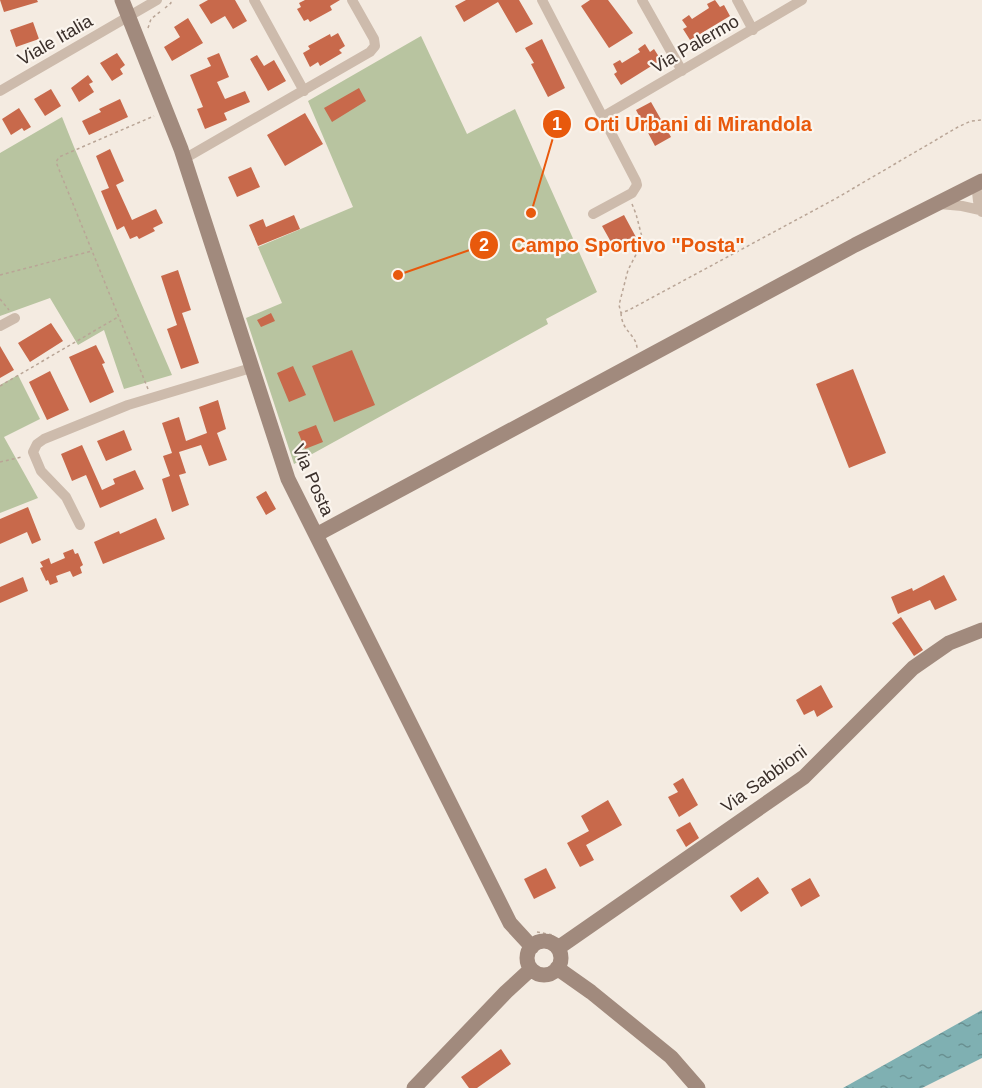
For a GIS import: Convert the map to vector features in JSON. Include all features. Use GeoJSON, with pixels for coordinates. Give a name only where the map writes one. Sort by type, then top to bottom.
{"type":"FeatureCollection","features":[{"type":"Feature","properties":{"kind":"street","name":"Via Posta"},"geometry":{"type":"LineString","coordinates":[[123,0],[184,159],[282,465],[510,923],[532,947]]}},
{"type":"Feature","properties":{"kind":"street","name":"Viale Italia"},"geometry":{"type":"LineString","coordinates":[[0,91],[157,0]]}},
{"type":"Feature","properties":{"kind":"street"},"geometry":{"type":"LineString","coordinates":[[254,0],[304,91]]}},
{"type":"Feature","properties":{"kind":"street"},"geometry":{"type":"LineString","coordinates":[[184,159],[366,56],[375,46],[373,36],[352,0]]}},
{"type":"Feature","properties":{"kind":"street"},"geometry":{"type":"LineString","coordinates":[[542,0],[636,181],[635,190],[593,214]]}},
{"type":"Feature","properties":{"kind":"street"},"geometry":{"type":"LineString","coordinates":[[642,0],[682,71]]}},
{"type":"Feature","properties":{"kind":"street"},"geometry":{"type":"LineString","coordinates":[[737,0],[753,30]]}},
{"type":"Feature","properties":{"kind":"street","name":"Via Palermo"},"geometry":{"type":"LineString","coordinates":[[604,116],[802,0]]}},
{"type":"Feature","properties":{"kind":"street"},"geometry":{"type":"LineString","coordinates":[[316,536],[855,245],[936,204],[980,184],[981,211],[962,206],[936,204]]}},
{"type":"Feature","properties":{"kind":"street"},"geometry":{"type":"LineString","coordinates":[[0,326],[15,318]]}},
{"type":"Feature","properties":{"kind":"street"},"geometry":{"type":"LineString","coordinates":[[80,525],[66,496],[41,471],[33,454],[37,444],[44,439],[128,405],[251,369]]}},
{"type":"Feature","properties":{"kind":"street","name":"Via Sabbioni"},"geometry":{"type":"LineString","coordinates":[[557,941],[804,777],[913,668],[949,643],[982,630]]}},
{"type":"Feature","properties":{"kind":"street"},"geometry":{"type":"LineString","coordinates":[[542,941],[557,941],[561,958],[557,968],[547,974],[531,969],[528,958],[532,947],[542,941]]}},
{"type":"Feature","properties":{"kind":"street"},"geometry":{"type":"LineString","coordinates":[[557,968],[591,992],[671,1057],[698,1088]]}},
{"type":"Feature","properties":{"kind":"street"},"geometry":{"type":"LineString","coordinates":[[414,1088],[531,969]]}},
{"type":"Feature","properties":{"kind":"path"},"geometry":{"type":"LineString","coordinates":[[147,30],[151,19],[171,3],[170,0]]}},
{"type":"Feature","properties":{"kind":"path"},"geometry":{"type":"LineString","coordinates":[[152,398],[56,160],[166,111]]}},
{"type":"Feature","properties":{"kind":"path"},"geometry":{"type":"LineString","coordinates":[[621,312],[629,310],[825,204],[958,127],[971,121],[982,120]]}},
{"type":"Feature","properties":{"kind":"path"},"geometry":{"type":"LineString","coordinates":[[627,195],[636,214],[643,242],[628,270],[619,305],[624,328],[637,343],[634,355],[637,362]]}},
{"type":"Feature","properties":{"kind":"path"},"geometry":{"type":"LineString","coordinates":[[0,275],[92,251]]}},
{"type":"Feature","properties":{"kind":"path"},"geometry":{"type":"LineString","coordinates":[[0,299],[15,318]]}},
{"type":"Feature","properties":{"kind":"path"},"geometry":{"type":"LineString","coordinates":[[0,386],[118,317]]}},
{"type":"Feature","properties":{"kind":"path"},"geometry":{"type":"LineString","coordinates":[[0,462],[33,454]]}},
{"type":"Feature","properties":{"kind":"path"},"geometry":{"type":"LineString","coordinates":[[534,931],[557,941]]}},
{"type":"Feature","properties":{"kind":"green space"},"geometry":{"type":"Polygon","coordinates":[[[421,36],[467,134],[515,109],[597,292],[546,319],[548,324],[294,464],[246,318],[282,303],[258,247],[353,207],[308,101],[421,36]]]}},
{"type":"Feature","properties":{"kind":"green space"},"geometry":{"type":"Polygon","coordinates":[[[62,117],[172,375],[124,389],[104,330],[78,345],[50,298],[0,316],[0,153],[62,117]]]}},
{"type":"Feature","properties":{"kind":"green space"},"geometry":{"type":"Polygon","coordinates":[[[18,375],[40,419],[4,437],[38,498],[0,513],[0,385],[18,375]]]}},
{"type":"Feature","properties":{"kind":"water"},"geometry":{"type":"Polygon","coordinates":[[[982,1010],[982,1058],[922,1088],[843,1088],[982,1010]]]}},
{"type":"Feature","properties":{"kind":"building"},"geometry":{"type":"Polygon","coordinates":[[[0,0],[37,0],[38,2],[4,12],[0,0]]]}},
{"type":"Feature","properties":{"kind":"building"},"geometry":{"type":"Polygon","coordinates":[[[208,0],[235,0],[247,21],[233,29],[225,16],[211,24],[199,5],[208,0]]]}},
{"type":"Feature","properties":{"kind":"building"},"geometry":{"type":"Polygon","coordinates":[[[305,0],[340,0],[330,6],[332,10],[310,22],[308,19],[304,21],[297,9],[301,7],[299,3],[305,0]]]}},
{"type":"Feature","properties":{"kind":"building"},"geometry":{"type":"Polygon","coordinates":[[[466,0],[519,0],[533,24],[516,33],[498,2],[464,22],[455,6],[466,0]]]}},
{"type":"Feature","properties":{"kind":"building"},"geometry":{"type":"Polygon","coordinates":[[[590,0],[608,0],[633,33],[609,48],[581,6],[590,0]]]}},
{"type":"Feature","properties":{"kind":"building"},"geometry":{"type":"Polygon","coordinates":[[[715,0],[720,7],[724,5],[730,16],[690,40],[683,29],[687,27],[682,20],[689,15],[692,19],[709,8],[707,4],[715,0]]]}},
{"type":"Feature","properties":{"kind":"building"},"geometry":{"type":"Polygon","coordinates":[[[188,18],[203,43],[172,61],[164,47],[180,37],[174,27],[188,18]]]}},
{"type":"Feature","properties":{"kind":"building"},"geometry":{"type":"Polygon","coordinates":[[[33,22],[39,39],[16,47],[10,30],[33,22]]]}},
{"type":"Feature","properties":{"kind":"building"},"geometry":{"type":"Polygon","coordinates":[[[338,33],[345,46],[339,50],[342,53],[320,66],[318,62],[310,67],[303,53],[310,49],[308,46],[330,34],[331,37],[338,33]]]}},
{"type":"Feature","properties":{"kind":"building"},"geometry":{"type":"Polygon","coordinates":[[[542,39],[565,88],[548,97],[525,48],[542,39]]]}},
{"type":"Feature","properties":{"kind":"building"},"geometry":{"type":"Polygon","coordinates":[[[645,44],[650,52],[654,49],[661,60],[621,85],[614,74],[617,72],[613,64],[620,60],[622,63],[640,52],[638,49],[645,44]]]}},
{"type":"Feature","properties":{"kind":"building"},"geometry":{"type":"Polygon","coordinates":[[[117,53],[125,65],[120,69],[123,74],[112,81],[100,63],[117,53]]]}},
{"type":"Feature","properties":{"kind":"building"},"geometry":{"type":"Polygon","coordinates":[[[219,53],[229,77],[217,82],[225,99],[245,91],[250,102],[224,113],[227,120],[205,129],[197,109],[203,107],[190,75],[211,66],[207,58],[219,53]]]}},
{"type":"Feature","properties":{"kind":"building"},"geometry":{"type":"Polygon","coordinates":[[[257,55],[264,66],[274,60],[286,81],[268,91],[250,59],[257,55]]]}},
{"type":"Feature","properties":{"kind":"building"},"geometry":{"type":"Polygon","coordinates":[[[88,75],[93,82],[89,84],[94,92],[79,102],[71,88],[88,75]]]}},
{"type":"Feature","properties":{"kind":"building"},"geometry":{"type":"Polygon","coordinates":[[[359,88],[366,101],[332,122],[324,108],[359,88]]]}},
{"type":"Feature","properties":{"kind":"building"},"geometry":{"type":"Polygon","coordinates":[[[51,89],[61,106],[45,116],[34,99],[51,89]]]}},
{"type":"Feature","properties":{"kind":"building"},"geometry":{"type":"Polygon","coordinates":[[[120,99],[128,117],[89,135],[82,121],[101,112],[99,109],[120,99]]]}},
{"type":"Feature","properties":{"kind":"building"},"geometry":{"type":"Polygon","coordinates":[[[651,102],[671,137],[655,146],[636,110],[651,102]]]}},
{"type":"Feature","properties":{"kind":"building"},"geometry":{"type":"Polygon","coordinates":[[[19,108],[31,127],[24,131],[22,128],[11,135],[2,119],[19,108]]]}},
{"type":"Feature","properties":{"kind":"building"},"geometry":{"type":"Polygon","coordinates":[[[305,113],[323,144],[285,166],[267,135],[305,113]]]}},
{"type":"Feature","properties":{"kind":"building"},"geometry":{"type":"Polygon","coordinates":[[[110,149],[124,181],[116,185],[132,220],[156,209],[163,223],[153,228],[155,231],[139,239],[137,236],[130,239],[124,226],[117,230],[101,191],[109,188],[96,156],[110,149]]]}},
{"type":"Feature","properties":{"kind":"building"},"geometry":{"type":"Polygon","coordinates":[[[251,167],[260,187],[237,197],[228,177],[251,167]]]}},
{"type":"Feature","properties":{"kind":"building"},"geometry":{"type":"Polygon","coordinates":[[[294,215],[300,229],[258,246],[249,225],[263,219],[266,227],[294,215]]]}},
{"type":"Feature","properties":{"kind":"building"},"geometry":{"type":"Polygon","coordinates":[[[624,215],[637,239],[616,251],[602,226],[624,215]]]}},
{"type":"Feature","properties":{"kind":"building"},"geometry":{"type":"Polygon","coordinates":[[[178,270],[191,310],[182,313],[199,363],[181,369],[167,329],[177,325],[161,276],[178,270]]]}},
{"type":"Feature","properties":{"kind":"building"},"geometry":{"type":"Polygon","coordinates":[[[271,313],[275,321],[261,327],[257,320],[271,313]]]}},
{"type":"Feature","properties":{"kind":"building"},"geometry":{"type":"Polygon","coordinates":[[[51,323],[63,341],[30,362],[18,343],[51,323]]]}},
{"type":"Feature","properties":{"kind":"building"},"geometry":{"type":"Polygon","coordinates":[[[96,345],[105,363],[102,364],[114,392],[90,403],[69,357],[96,345]]]}},
{"type":"Feature","properties":{"kind":"building"},"geometry":{"type":"Polygon","coordinates":[[[0,346],[14,370],[0,378],[0,346]]]}},
{"type":"Feature","properties":{"kind":"building"},"geometry":{"type":"Polygon","coordinates":[[[352,350],[375,405],[334,422],[312,366],[352,350]]]}},
{"type":"Feature","properties":{"kind":"building"},"geometry":{"type":"Polygon","coordinates":[[[293,366],[306,395],[289,402],[277,373],[293,366]]]}},
{"type":"Feature","properties":{"kind":"building"},"geometry":{"type":"Polygon","coordinates":[[[853,369],[886,453],[849,468],[816,384],[853,369]]]}},
{"type":"Feature","properties":{"kind":"building"},"geometry":{"type":"Polygon","coordinates":[[[50,371],[69,410],[47,420],[29,382],[50,371]]]}},
{"type":"Feature","properties":{"kind":"building"},"geometry":{"type":"Polygon","coordinates":[[[218,400],[226,429],[217,433],[227,460],[209,466],[201,445],[179,452],[186,473],[179,475],[189,505],[172,512],[162,479],[170,476],[163,456],[172,453],[162,423],[179,417],[186,441],[207,433],[199,407],[218,400]]]}},
{"type":"Feature","properties":{"kind":"building"},"geometry":{"type":"Polygon","coordinates":[[[316,425],[323,442],[305,449],[298,432],[316,425]]]}},
{"type":"Feature","properties":{"kind":"building"},"geometry":{"type":"Polygon","coordinates":[[[124,430],[132,450],[106,461],[97,441],[124,430]]]}},
{"type":"Feature","properties":{"kind":"building"},"geometry":{"type":"Polygon","coordinates":[[[82,445],[102,490],[115,484],[113,479],[135,470],[144,489],[100,508],[86,475],[72,481],[61,454],[82,445]]]}},
{"type":"Feature","properties":{"kind":"building"},"geometry":{"type":"Polygon","coordinates":[[[266,491],[276,509],[266,515],[256,497],[266,491]]]}},
{"type":"Feature","properties":{"kind":"building"},"geometry":{"type":"Polygon","coordinates":[[[28,507],[41,540],[32,544],[27,532],[0,544],[0,519],[28,507]]]}},
{"type":"Feature","properties":{"kind":"building"},"geometry":{"type":"Polygon","coordinates":[[[156,518],[165,539],[103,564],[94,542],[119,531],[120,534],[156,518]]]}},
{"type":"Feature","properties":{"kind":"building"},"geometry":{"type":"Polygon","coordinates":[[[73,549],[75,554],[78,553],[83,565],[80,567],[82,573],[73,577],[70,571],[56,576],[58,582],[50,585],[40,568],[43,567],[40,562],[49,558],[51,564],[65,558],[63,553],[73,549]]]}},
{"type":"Feature","properties":{"kind":"building"},"geometry":{"type":"Polygon","coordinates":[[[944,575],[957,600],[935,610],[930,600],[898,614],[891,597],[912,588],[913,591],[944,575]]]}},
{"type":"Feature","properties":{"kind":"building"},"geometry":{"type":"Polygon","coordinates":[[[23,577],[28,591],[0,603],[0,587],[23,577]]]}},
{"type":"Feature","properties":{"kind":"building"},"geometry":{"type":"Polygon","coordinates":[[[901,617],[923,650],[914,656],[892,623],[901,617]]]}},
{"type":"Feature","properties":{"kind":"building"},"geometry":{"type":"Polygon","coordinates":[[[821,685],[833,707],[817,717],[814,710],[804,715],[796,700],[821,685]]]}},
{"type":"Feature","properties":{"kind":"building"},"geometry":{"type":"Polygon","coordinates":[[[683,778],[698,805],[679,817],[668,797],[678,792],[673,784],[683,778]]]}},
{"type":"Feature","properties":{"kind":"building"},"geometry":{"type":"Polygon","coordinates":[[[608,800],[622,825],[586,845],[594,860],[580,867],[567,843],[589,831],[581,816],[608,800]]]}},
{"type":"Feature","properties":{"kind":"building"},"geometry":{"type":"Polygon","coordinates":[[[690,822],[699,838],[686,847],[676,830],[690,822]]]}},
{"type":"Feature","properties":{"kind":"building"},"geometry":{"type":"Polygon","coordinates":[[[546,868],[556,888],[534,899],[524,879],[546,868]]]}},
{"type":"Feature","properties":{"kind":"building"},"geometry":{"type":"Polygon","coordinates":[[[758,877],[769,893],[741,912],[730,896],[758,877]]]}},
{"type":"Feature","properties":{"kind":"building"},"geometry":{"type":"Polygon","coordinates":[[[810,878],[820,896],[801,907],[791,889],[810,878]]]}},
{"type":"Feature","properties":{"kind":"building"},"geometry":{"type":"Polygon","coordinates":[[[501,1049],[511,1064],[477,1088],[469,1088],[461,1077],[501,1049]]]}},
{"type":"Feature","properties":{"kind":"place","name":"Orti Urbani di Mirandola"},"geometry":{"type":"Point","coordinates":[531,213]}},
{"type":"Feature","properties":{"kind":"place","name":"Campo Sportivo \"Posta\""},"geometry":{"type":"Point","coordinates":[398,275]}}]}
